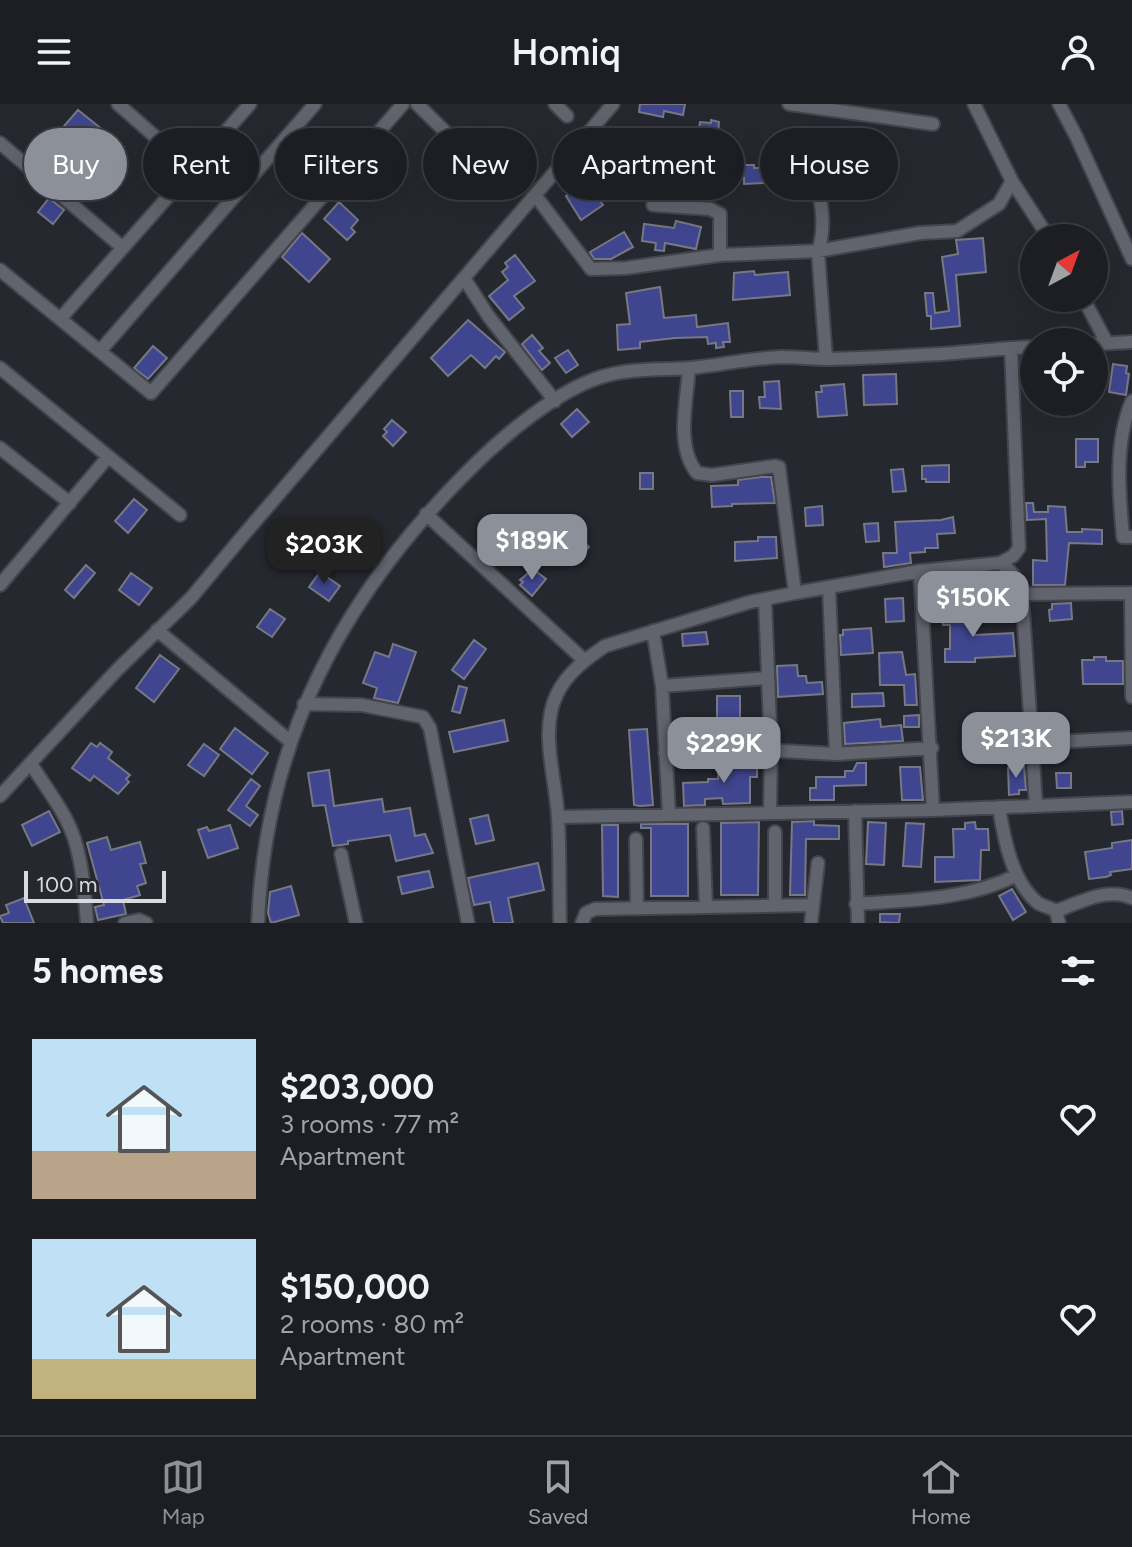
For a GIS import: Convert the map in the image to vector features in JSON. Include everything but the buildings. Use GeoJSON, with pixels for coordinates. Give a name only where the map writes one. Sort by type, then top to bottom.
{"type":"FeatureCollection","features":[{"type":"Feature","properties":{"kind":"street"},"geometry":{"type":"LineString","coordinates":[[118,104],[145,128]]}},
{"type":"Feature","properties":{"kind":"street"},"geometry":{"type":"LineString","coordinates":[[229,128],[250,104]]}},
{"type":"Feature","properties":{"kind":"street"},"geometry":{"type":"LineString","coordinates":[[100,351],[315,104]]}},
{"type":"Feature","properties":{"kind":"street"},"geometry":{"type":"LineString","coordinates":[[0,270],[151,393],[403,104]]}},
{"type":"Feature","properties":{"kind":"street"},"geometry":{"type":"LineString","coordinates":[[417,104],[442,128]]}},
{"type":"Feature","properties":{"kind":"street"},"geometry":{"type":"LineString","coordinates":[[555,104],[567,116]]}},
{"type":"Feature","properties":{"kind":"street"},"geometry":{"type":"LineString","coordinates":[[537,193],[613,104]]}},
{"type":"Feature","properties":{"kind":"street"},"geometry":{"type":"LineString","coordinates":[[789,104],[933,124]]}},
{"type":"Feature","properties":{"kind":"street"},"geometry":{"type":"LineString","coordinates":[[974,104],[1012,181],[1040,224]]}},
{"type":"Feature","properties":{"kind":"street"},"geometry":{"type":"LineString","coordinates":[[1059,104],[1132,259]]}},
{"type":"Feature","properties":{"kind":"street"},"geometry":{"type":"LineString","coordinates":[[0,143],[123,248]]}},
{"type":"Feature","properties":{"kind":"street"},"geometry":{"type":"LineString","coordinates":[[537,198],[591,269],[626,268],[720,255],[818,251],[920,233],[957,231],[999,204],[1012,181]]}},
{"type":"Feature","properties":{"kind":"street"},"geometry":{"type":"LineString","coordinates":[[60,319],[165,200]]}},
{"type":"Feature","properties":{"kind":"street"},"geometry":{"type":"LineString","coordinates":[[0,796],[213,575],[248,529],[531,200]]}},
{"type":"Feature","properties":{"kind":"street"},"geometry":{"type":"LineString","coordinates":[[820,200],[822,239],[818,251],[826,359]]}},
{"type":"Feature","properties":{"kind":"street"},"geometry":{"type":"LineString","coordinates":[[653,205],[710,209],[720,214],[720,255]]}},
{"type":"Feature","properties":{"kind":"street"},"geometry":{"type":"LineString","coordinates":[[464,278],[489,317],[555,401]]}},
{"type":"Feature","properties":{"kind":"street"},"geometry":{"type":"LineString","coordinates":[[1108,344],[1132,342]]}},
{"type":"Feature","properties":{"kind":"street"},"geometry":{"type":"LineString","coordinates":[[560,923],[558,817],[550,735],[556,696],[571,673],[605,646],[765,599],[920,571],[1000,563],[1013,556],[1019,548],[1011,348]]}},
{"type":"Feature","properties":{"kind":"street"},"geometry":{"type":"LineString","coordinates":[[258,923],[266,846],[291,742],[304,704],[341,629],[426,514],[484,455],[544,406],[586,382],[618,372],[689,368],[780,357],[826,359],[1020,348]]}},
{"type":"Feature","properties":{"kind":"street"},"geometry":{"type":"LineString","coordinates":[[0,368],[180,515]]}},
{"type":"Feature","properties":{"kind":"street"},"geometry":{"type":"LineString","coordinates":[[689,368],[684,440],[687,461],[697,473],[712,475],[779,467],[795,593]]}},
{"type":"Feature","properties":{"kind":"street"},"geometry":{"type":"LineString","coordinates":[[1132,401],[1126,415],[1119,496],[1123,537],[1132,537]]}},
{"type":"Feature","properties":{"kind":"street"},"geometry":{"type":"LineString","coordinates":[[0,448],[70,503]]}},
{"type":"Feature","properties":{"kind":"street"},"geometry":{"type":"LineString","coordinates":[[0,585],[108,457]]}},
{"type":"Feature","properties":{"kind":"street"},"geometry":{"type":"LineString","coordinates":[[426,514],[584,660]]}},
{"type":"Feature","properties":{"kind":"street"},"geometry":{"type":"LineString","coordinates":[[1000,563],[1015,576],[1022,594],[1036,806]]}},
{"type":"Feature","properties":{"kind":"street"},"geometry":{"type":"LineString","coordinates":[[920,571],[933,810]]}},
{"type":"Feature","properties":{"kind":"street"},"geometry":{"type":"LineString","coordinates":[[829,588],[836,754]]}},
{"type":"Feature","properties":{"kind":"street"},"geometry":{"type":"LineString","coordinates":[[1022,594],[1132,593],[1132,697]]}},
{"type":"Feature","properties":{"kind":"street"},"geometry":{"type":"LineString","coordinates":[[765,599],[771,751],[770,812]]}},
{"type":"Feature","properties":{"kind":"street"},"geometry":{"type":"LineString","coordinates":[[157,630],[291,742]]}},
{"type":"Feature","properties":{"kind":"street"},"geometry":{"type":"LineString","coordinates":[[653,631],[662,686],[669,814]]}},
{"type":"Feature","properties":{"kind":"street"},"geometry":{"type":"LineString","coordinates":[[662,686],[768,678]]}},
{"type":"Feature","properties":{"kind":"street"},"geometry":{"type":"LineString","coordinates":[[304,704],[362,705],[423,717],[430,728],[468,923]]}},
{"type":"Feature","properties":{"kind":"street"},"geometry":{"type":"LineString","coordinates":[[1034,743],[1132,738]]}},
{"type":"Feature","properties":{"kind":"street"},"geometry":{"type":"LineString","coordinates":[[665,753],[771,751],[836,754],[932,748]]}},
{"type":"Feature","properties":{"kind":"street"},"geometry":{"type":"LineString","coordinates":[[31,764],[75,838],[83,877],[87,923]]}},
{"type":"Feature","properties":{"kind":"street"},"geometry":{"type":"LineString","coordinates":[[558,817],[933,810],[1132,802]]}},
{"type":"Feature","properties":{"kind":"street"},"geometry":{"type":"LineString","coordinates":[[999,807],[1005,847],[1017,875],[1038,902],[1058,917],[1101,894],[1132,898]]}},
{"type":"Feature","properties":{"kind":"street"},"geometry":{"type":"LineString","coordinates":[[855,811],[858,923]]}},
{"type":"Feature","properties":{"kind":"street"},"geometry":{"type":"LineString","coordinates":[[703,828],[706,907]]}},
{"type":"Feature","properties":{"kind":"street"},"geometry":{"type":"LineString","coordinates":[[775,832],[775,905]]}},
{"type":"Feature","properties":{"kind":"street"},"geometry":{"type":"LineString","coordinates":[[636,839],[637,907]]}},
{"type":"Feature","properties":{"kind":"street"},"geometry":{"type":"LineString","coordinates":[[341,854],[356,923]]}},
{"type":"Feature","properties":{"kind":"street"},"geometry":{"type":"LineString","coordinates":[[811,923],[818,863]]}},
{"type":"Feature","properties":{"kind":"street"},"geometry":{"type":"LineString","coordinates":[[856,904],[947,897],[994,887],[1017,875]]}},
{"type":"Feature","properties":{"kind":"street"},"geometry":{"type":"LineString","coordinates":[[582,923],[586,913],[595,909],[812,905]]}},
{"type":"Feature","properties":{"kind":"street"},"geometry":{"type":"LineString","coordinates":[[125,923],[139,920],[146,923]]}}]}
